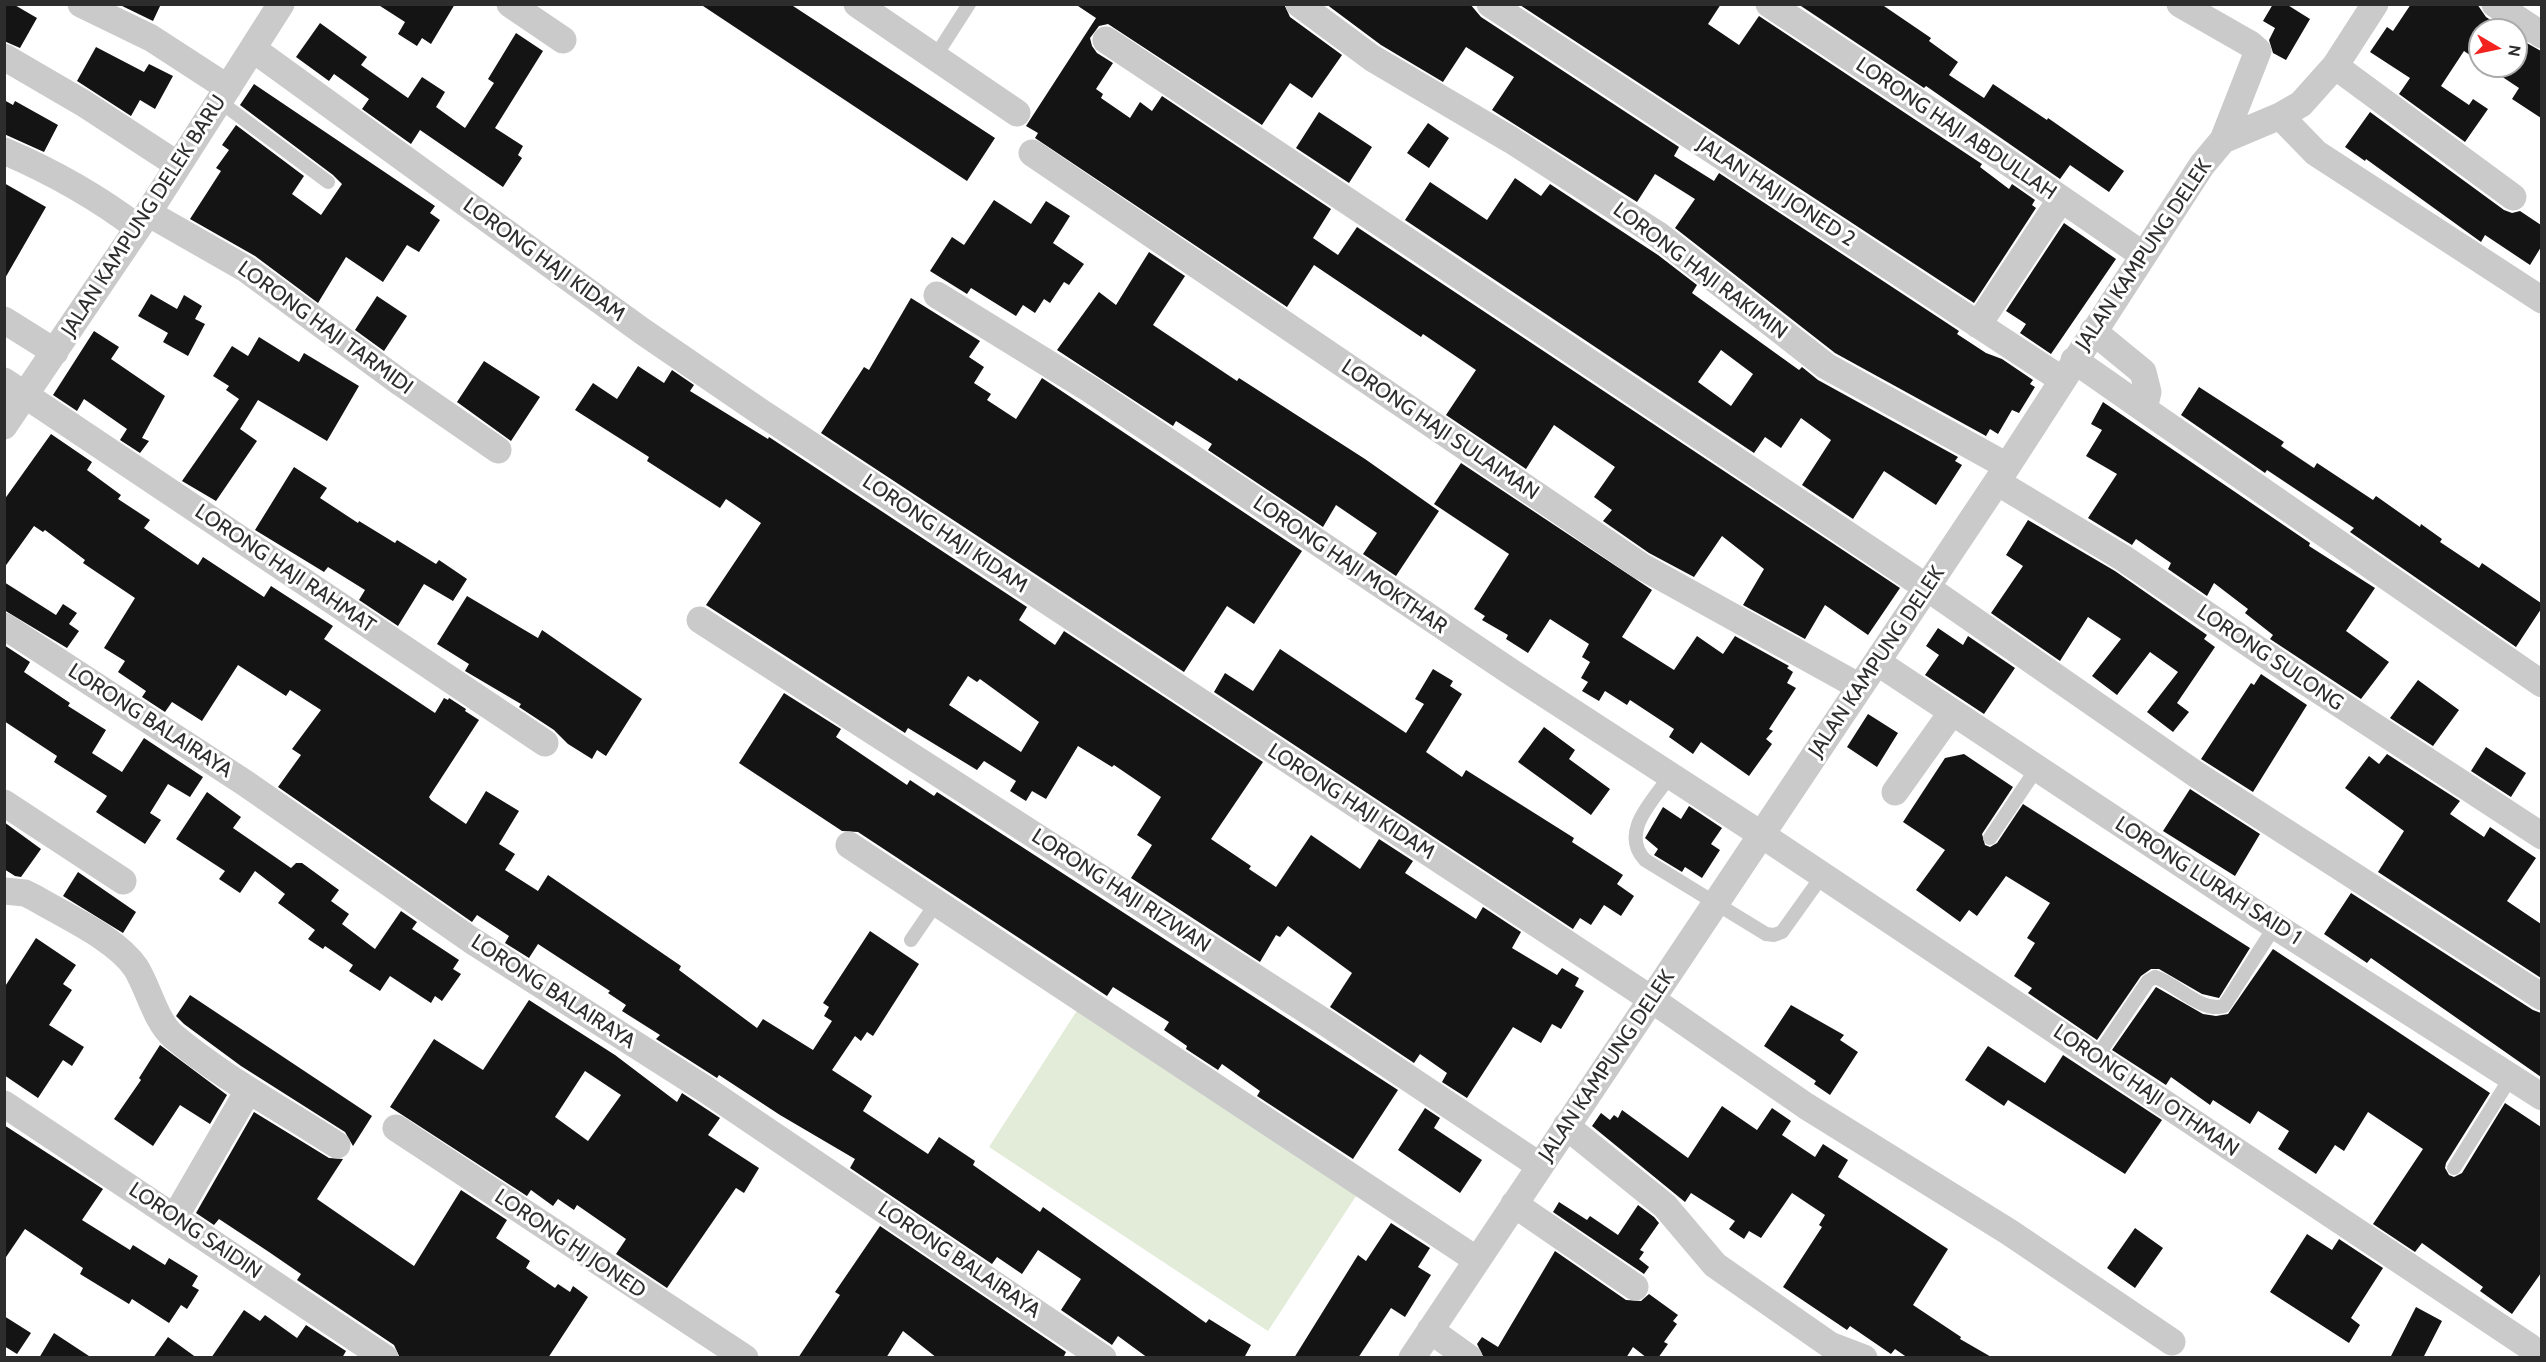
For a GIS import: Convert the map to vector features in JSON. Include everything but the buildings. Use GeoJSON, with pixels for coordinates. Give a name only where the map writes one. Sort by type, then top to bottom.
{"type":"FeatureCollection","features":[{"type":"Feature","properties":{"kind":"street"},"geometry":{"type":"LineString","coordinates":[[81,4],[151,38],[223,95]]}},
{"type":"Feature","properties":{"kind":"street","name":"JALAN KAMPUNG DELEK BARU"},"geometry":{"type":"LineString","coordinates":[[4,426],[15,388],[55,352],[143,220],[281,4]]}},
{"type":"Feature","properties":{"kind":"street"},"geometry":{"type":"LineString","coordinates":[[510,4],[563,40]]}},
{"type":"Feature","properties":{"kind":"street"},"geometry":{"type":"LineString","coordinates":[[857,4],[1017,113]]}},
{"type":"Feature","properties":{"kind":"street","name":"LORONG HAJI RAKIMIN"},"geometry":{"type":"LineString","coordinates":[[1299,4],[1372,58],[1511,140],[1657,234],[1826,366],[2002,474]]}},
{"type":"Feature","properties":{"kind":"street","name":"JALAN HAJI JONED 2"},"geometry":{"type":"LineString","coordinates":[[1490,4],[1978,325],[2144,409],[2541,684]]}},
{"type":"Feature","properties":{"kind":"street","name":"LORONG HAJI ABDULLAH"},"geometry":{"type":"LineString","coordinates":[[1769,4],[2143,255]]}},
{"type":"Feature","properties":{"kind":"street"},"geometry":{"type":"LineString","coordinates":[[2180,4],[2250,44],[2258,51],[2223,140]]}},
{"type":"Feature","properties":{"kind":"street","name":"JALAN KAMPUNG DELEK"},"geometry":{"type":"LineString","coordinates":[[1412,1358],[2002,474],[2202,165],[2223,140],[2280,116],[2301,104],[2334,66],[2375,4]]}},
{"type":"Feature","properties":{"kind":"street"},"geometry":{"type":"LineString","coordinates":[[2495,4],[2541,35]]}},
{"type":"Feature","properties":{"kind":"street"},"geometry":{"type":"LineString","coordinates":[[1106,40],[1926,587],[2197,775],[2541,997]]}},
{"type":"Feature","properties":{"kind":"street","name":"LORONG HAJI KIDAM"},"geometry":{"type":"LineString","coordinates":[[252,49],[642,331],[1651,999],[1806,1106],[2009,1233],[2172,1342]]}},
{"type":"Feature","properties":{"kind":"street"},"geometry":{"type":"LineString","coordinates":[[4,57],[83,103],[178,165]]}},
{"type":"Feature","properties":{"kind":"street"},"geometry":{"type":"LineString","coordinates":[[2334,66],[2513,197]]}},
{"type":"Feature","properties":{"kind":"street"},"geometry":{"type":"LineString","coordinates":[[2280,116],[2316,153],[2541,300]]}},
{"type":"Feature","properties":{"kind":"street","name":"LORONG HAJI TARMIDI"},"geometry":{"type":"LineString","coordinates":[[4,151],[58,175],[112,208],[143,220],[246,269],[401,383],[498,450]]}},
{"type":"Feature","properties":{"kind":"street","name":"LORONG HAJI SULAIMAN"},"geometry":{"type":"LineString","coordinates":[[1032,153],[1641,566],[1860,687]]}},
{"type":"Feature","properties":{"kind":"street"},"geometry":{"type":"LineString","coordinates":[[1978,325],[2061,199]]}},
{"type":"Feature","properties":{"kind":"street","name":"LORONG HAJI MOKTHAR"},"geometry":{"type":"LineString","coordinates":[[937,295],[1090,390],[1294,528],[1762,835]]}},
{"type":"Feature","properties":{"kind":"street"},"geometry":{"type":"LineString","coordinates":[[4,320],[55,352]]}},
{"type":"Feature","properties":{"kind":"street"},"geometry":{"type":"LineString","coordinates":[[2093,331],[2143,372],[2148,392],[2144,409]]}},
{"type":"Feature","properties":{"kind":"street","name":"LORONG HAJI RAHMAT"},"geometry":{"type":"LineString","coordinates":[[15,388],[545,743]]}},
{"type":"Feature","properties":{"kind":"street","name":"LORONG SULONG"},"geometry":{"type":"LineString","coordinates":[[2002,474],[2294,675],[2541,836]]}},
{"type":"Feature","properties":{"kind":"street","name":"LORONG HAJI RIZWAN"},"geometry":{"type":"LineString","coordinates":[[700,620],[1323,1021],[1540,1166]]}},
{"type":"Feature","properties":{"kind":"street","name":"LORONG BALAIRAYA"},"geometry":{"type":"LineString","coordinates":[[4,626],[245,783],[471,940],[705,1089],[1102,1358]]}},
{"type":"Feature","properties":{"kind":"street","name":"LORONG LURAH SAID 1"},"geometry":{"type":"LineString","coordinates":[[1877,662],[2276,926],[2541,1097]]}},
{"type":"Feature","properties":{"kind":"street"},"geometry":{"type":"LineString","coordinates":[[1895,792],[1952,712]]}},
{"type":"Feature","properties":{"kind":"street"},"geometry":{"type":"LineString","coordinates":[[4,803],[123,881]]}},
{"type":"Feature","properties":{"kind":"street","name":"LORONG HAJI OTHMAN"},"geometry":{"type":"LineString","coordinates":[[1762,835],[2530,1347]]}},
{"type":"Feature","properties":{"kind":"street"},"geometry":{"type":"LineString","coordinates":[[849,845],[1477,1260]]}},
{"type":"Feature","properties":{"kind":"street"},"geometry":{"type":"LineString","coordinates":[[4,891],[25,893],[35,898],[113,946],[135,967],[171,1034],[248,1090],[267,1099],[337,1145]]}},
{"type":"Feature","properties":{"kind":"street"},"geometry":{"type":"LineString","coordinates":[[175,1217],[248,1090]]}},
{"type":"Feature","properties":{"kind":"street","name":"LORONG SAIDIN"},"geometry":{"type":"LineString","coordinates":[[4,1104],[385,1358]]}},
{"type":"Feature","properties":{"kind":"street"},"geometry":{"type":"LineString","coordinates":[[1566,1126],[1665,1206],[1715,1265],[1830,1346],[1864,1358]]}},
{"type":"Feature","properties":{"kind":"street","name":"LORONG HJ JONED"},"geometry":{"type":"LineString","coordinates":[[396,1128],[745,1358]]}},
{"type":"Feature","properties":{"kind":"street"},"geometry":{"type":"LineString","coordinates":[[1514,1204],[1635,1287]]}},
{"type":"Feature","properties":{"kind":"street"},"geometry":{"type":"LineString","coordinates":[[1430,1330],[1469,1358]]}},
{"type":"Feature","properties":{"kind":"lane"},"geometry":{"type":"LineString","coordinates":[[935,57],[969,4]]}},
{"type":"Feature","properties":{"kind":"lane"},"geometry":{"type":"LineString","coordinates":[[223,95],[328,182]]}},
{"type":"Feature","properties":{"kind":"lane"},"geometry":{"type":"LineString","coordinates":[[1990,838],[2037,768]]}},
{"type":"Feature","properties":{"kind":"lane"},"geometry":{"type":"LineString","coordinates":[[1670,776],[1638,824],[1633,837],[1636,850],[1645,860],[1766,934],[1774,935],[1782,932],[1822,876]]}},
{"type":"Feature","properties":{"kind":"lane"},"geometry":{"type":"LineString","coordinates":[[911,940],[937,902]]}},
{"type":"Feature","properties":{"kind":"lane"},"geometry":{"type":"LineString","coordinates":[[2096,1058],[2148,981],[2155,977],[2167,981],[2206,1006],[2216,1008],[2224,1006],[2276,926]]}},
{"type":"Feature","properties":{"kind":"lane"},"geometry":{"type":"LineString","coordinates":[[2454,1168],[2511,1077]]}},
{"type":"Feature","properties":{"kind":"green space"},"geometry":{"type":"Polygon","coordinates":[[[1078,1009],[1358,1193],[1268,1331],[989,1147],[1078,1009]]]}}]}
